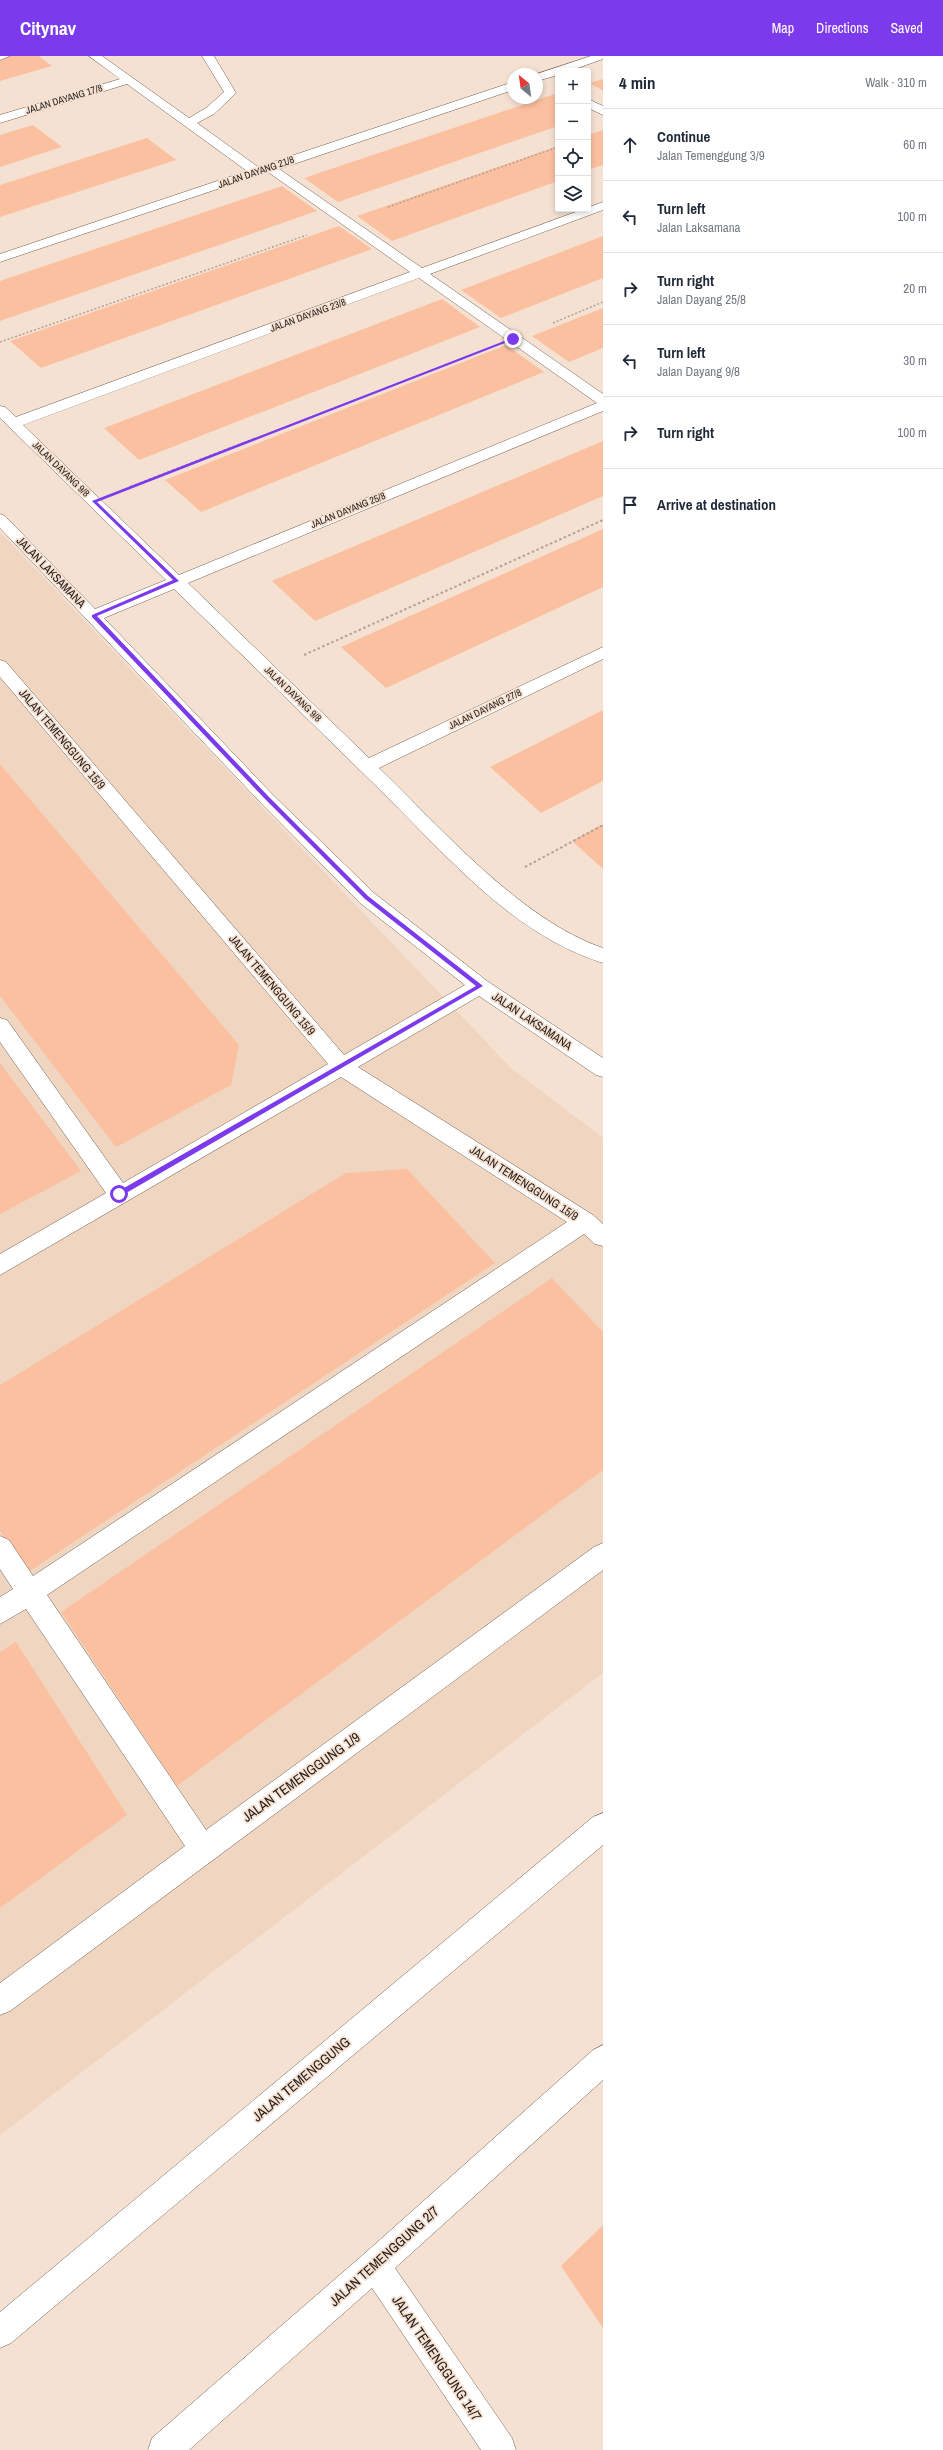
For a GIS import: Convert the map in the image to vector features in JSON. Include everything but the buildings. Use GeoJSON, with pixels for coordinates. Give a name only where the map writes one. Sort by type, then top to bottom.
{"type":"FeatureCollection","features":[{"type":"Feature","properties":{"kind":"street"},"geometry":{"type":"LineString","coordinates":[[0,57],[4,56]]}},
{"type":"Feature","properties":{"kind":"street"},"geometry":{"type":"LineString","coordinates":[[95,56],[257,172]]}},
{"type":"Feature","properties":{"kind":"street"},"geometry":{"type":"LineString","coordinates":[[189,123],[210,111],[230,94],[208,56]]}},
{"type":"Feature","properties":{"kind":"street"},"geometry":{"type":"LineString","coordinates":[[543,76],[602,56]]}},
{"type":"Feature","properties":{"kind":"street"},"geometry":{"type":"LineString","coordinates":[[543,79],[555,85]]}},
{"type":"Feature","properties":{"kind":"street","name":"JALAN DAYANG 17/8"},"geometry":{"type":"LineString","coordinates":[[0,119],[129,80]]}},
{"type":"Feature","properties":{"kind":"street","name":"JALAN DAYANG 21/8"},"geometry":{"type":"LineString","coordinates":[[0,258],[507,88]]}},
{"type":"Feature","properties":{"kind":"street"},"geometry":{"type":"LineString","coordinates":[[590,104],[603,111]]}},
{"type":"Feature","properties":{"kind":"street"},"geometry":{"type":"LineString","coordinates":[[270,168],[603,401]]}},
{"type":"Feature","properties":{"kind":"street","name":"JALAN DAYANG 23/8"},"geometry":{"type":"LineString","coordinates":[[14,423],[603,206]]}},
{"type":"Feature","properties":{"kind":"street","name":"JALAN DAYANG 25/8"},"geometry":{"type":"LineString","coordinates":[[94,616],[603,406]]}},
{"type":"Feature","properties":{"kind":"street","name":"JALAN DAYANG 9/8"},"geometry":{"type":"LineString","coordinates":[[0,410],[490,886],[544,929],[586,950],[603,956]]}},
{"type":"Feature","properties":{"kind":"street","name":"JALAN LAKSAMANA"},"geometry":{"type":"LineString","coordinates":[[0,518],[267,799],[366,898],[480,986],[603,1069]]}},
{"type":"Feature","properties":{"kind":"street","name":"JALAN DAYANG 27/8"},"geometry":{"type":"LineString","coordinates":[[367,766],[603,652]]}},
{"type":"Feature","properties":{"kind":"street","name":"JALAN TEMENGGUNG 15/9"},"geometry":{"type":"LineString","coordinates":[[0,666],[342,1067],[585,1222],[603,1237]]}},
{"type":"Feature","properties":{"kind":"street"},"geometry":{"type":"LineString","coordinates":[[0,1265],[119,1194],[342,1067],[480,986]]}},
{"type":"Feature","properties":{"kind":"street"},"geometry":{"type":"LineString","coordinates":[[0,1026],[119,1194]]}},
{"type":"Feature","properties":{"kind":"street"},"geometry":{"type":"LineString","coordinates":[[0,1612],[585,1222]]}},
{"type":"Feature","properties":{"kind":"street"},"geometry":{"type":"LineString","coordinates":[[0,1548],[203,1849]]}},
{"type":"Feature","properties":{"kind":"street","name":"JALAN TEMENGGUNG 1/9"},"geometry":{"type":"LineString","coordinates":[[0,2001],[203,1849],[603,1555]]}},
{"type":"Feature","properties":{"kind":"street","name":"JALAN TEMENGGUNG"},"geometry":{"type":"LineString","coordinates":[[0,2332],[603,1826]]}},
{"type":"Feature","properties":{"kind":"street","name":"JALAN TEMENGGUNG 2/7"},"geometry":{"type":"LineString","coordinates":[[164,2450],[375,2265],[603,2060]]}},
{"type":"Feature","properties":{"kind":"street","name":"JALAN TEMENGGUNG 14/7"},"geometry":{"type":"LineString","coordinates":[[375,2265],[500,2450]]}},
{"type":"Feature","properties":{"kind":"path"},"geometry":{"type":"LineString","coordinates":[[0,342],[555,148]]}},
{"type":"Feature","properties":{"kind":"path"},"geometry":{"type":"LineString","coordinates":[[94,501],[513,339],[603,302]]}},
{"type":"Feature","properties":{"kind":"path"},"geometry":{"type":"LineString","coordinates":[[269,671],[603,520]]}},
{"type":"Feature","properties":{"kind":"path"},"geometry":{"type":"LineString","coordinates":[[490,886],[603,825]]}},
{"type":"Feature","properties":{"kind":"shaded area"},"geometry":{"type":"Polygon","coordinates":[[[0,532],[511,1068],[603,1138],[603,1673],[0,2135],[0,532]]]}},
{"type":"Feature","properties":{"kind":"route"},"geometry":{"type":"LineString","coordinates":[[119,1194],[342,1067],[480,986],[366,898],[267,799],[94,616],[176,581],[94,501],[513,339]]}}]}
